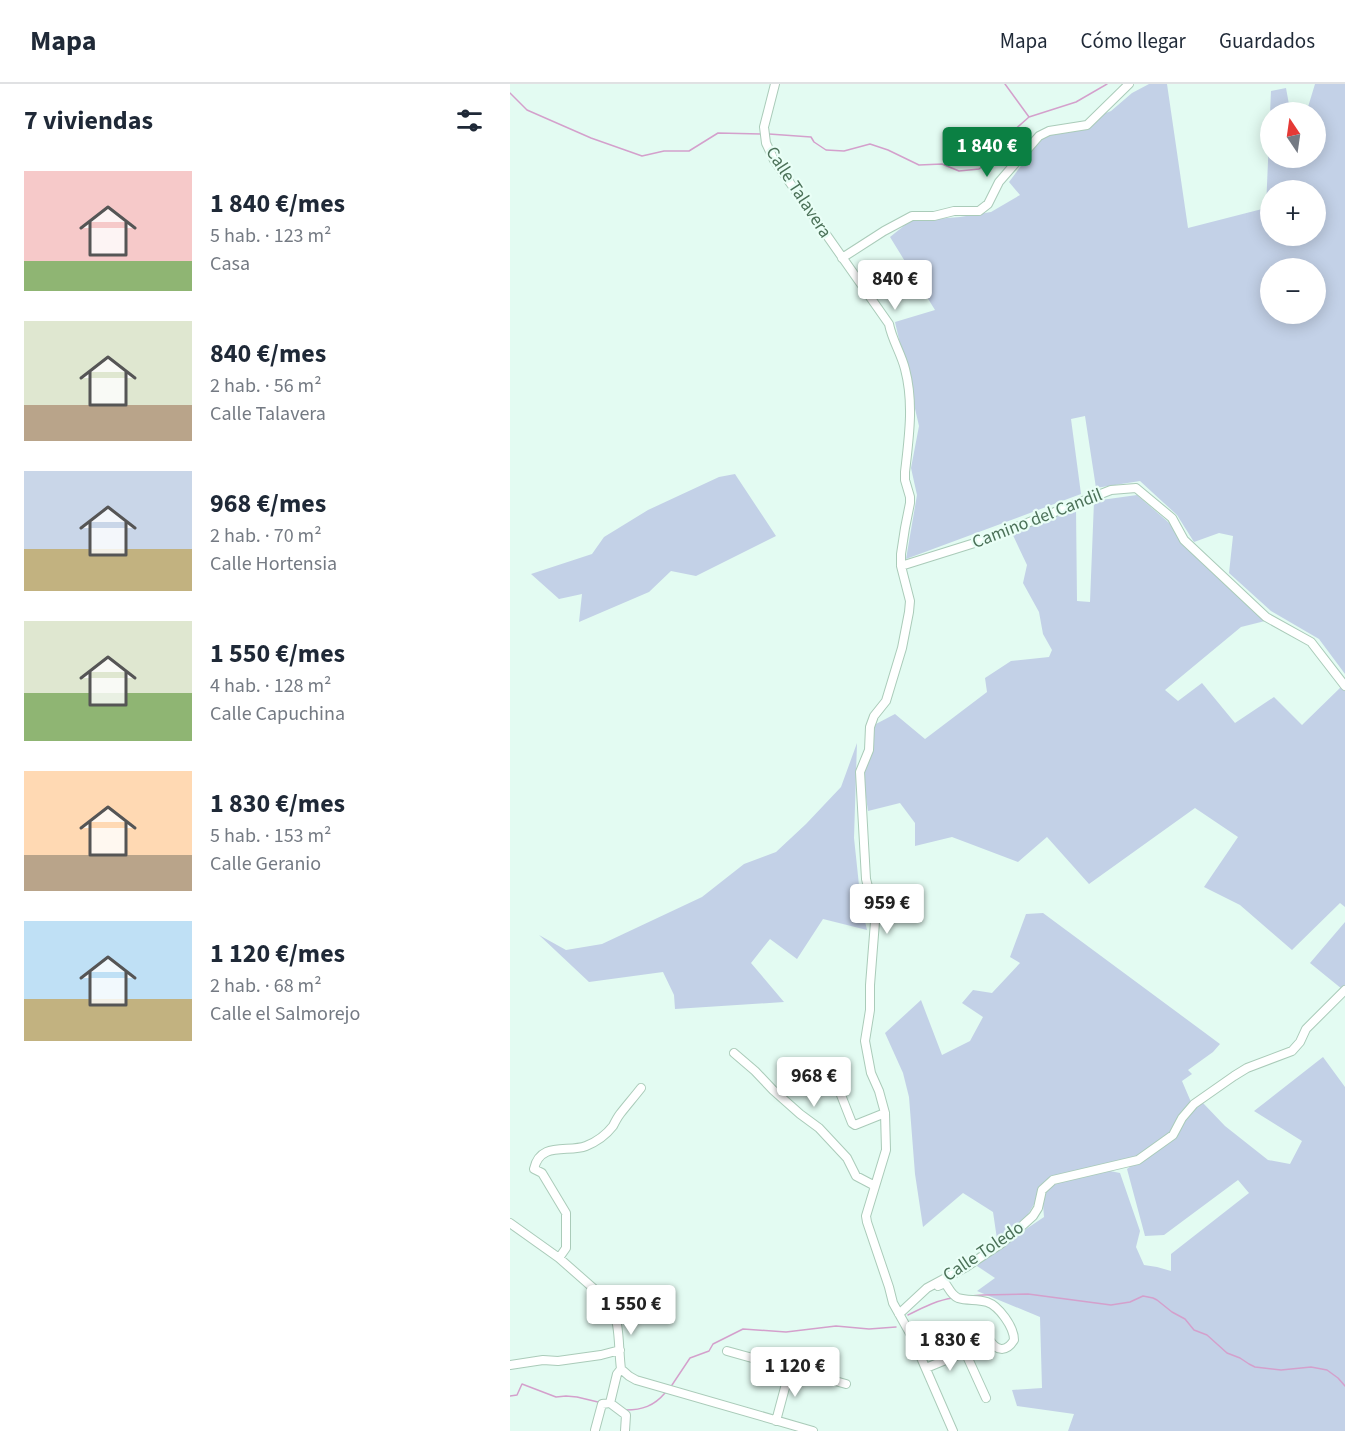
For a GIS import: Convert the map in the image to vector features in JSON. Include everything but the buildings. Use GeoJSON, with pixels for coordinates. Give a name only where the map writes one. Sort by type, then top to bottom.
{"type":"FeatureCollection","features":[{"type":"Feature","properties":{"kind":"street","name":"Calle Talavera"},"geometry":{"type":"LineString","coordinates":[[775,84],[764,127],[766,142],[774,160],[889,324],[892,338],[905,368],[911,413],[905,472],[910,503],[901,554],[901,566],[910,601],[909,612],[902,648],[885,701],[874,716],[870,727],[869,750],[860,772],[866,879],[875,921],[870,1010],[865,1041],[872,1073],[885,1113],[886,1150],[866,1216],[890,1287],[893,1303],[912,1337],[953,1431]]}},
{"type":"Feature","properties":{"kind":"street"},"geometry":{"type":"LineString","coordinates":[[842,258],[912,216],[934,216],[954,211],[979,211],[988,204],[999,182],[1039,135],[1049,131],[1087,125],[1129,84]]}},
{"type":"Feature","properties":{"kind":"street","name":"Camino del Candil"},"geometry":{"type":"LineString","coordinates":[[901,566],[981,541],[1111,490],[1136,488],[1172,518],[1184,540],[1266,617],[1311,642],[1345,686]]}},
{"type":"Feature","properties":{"kind":"street","name":"Calle Toledo"},"geometry":{"type":"LineString","coordinates":[[898,1314],[927,1288],[966,1267],[1023,1226],[1038,1208],[1042,1190],[1053,1180],[1138,1160],[1173,1135],[1182,1118],[1194,1104],[1247,1068],[1292,1051],[1300,1042],[1306,1029],[1345,990]]}},
{"type":"Feature","properties":{"kind":"street"},"geometry":{"type":"LineString","coordinates":[[734,1053],[773,1090],[819,1128],[847,1158],[856,1176],[875,1186]]}},
{"type":"Feature","properties":{"kind":"street"},"geometry":{"type":"LineString","coordinates":[[559,1258],[566,1248],[566,1213],[542,1173],[534,1168],[536,1161],[551,1150],[579,1148],[591,1144],[613,1126],[641,1088]]}},
{"type":"Feature","properties":{"kind":"street"},"geometry":{"type":"LineString","coordinates":[[841,1095],[852,1123],[855,1125],[885,1113]]}},
{"type":"Feature","properties":{"kind":"street"},"geometry":{"type":"LineString","coordinates":[[510,1223],[559,1258],[609,1302],[613,1309],[621,1369],[617,1374],[610,1403]]}},
{"type":"Feature","properties":{"kind":"street"},"geometry":{"type":"LineString","coordinates":[[927,1288],[945,1283],[955,1296],[988,1302],[993,1306],[1012,1328],[1014,1340],[1011,1346],[1005,1349],[993,1346],[989,1339]]}},
{"type":"Feature","properties":{"kind":"street"},"geometry":{"type":"LineString","coordinates":[[956,1332],[986,1398]]}},
{"type":"Feature","properties":{"kind":"street"},"geometry":{"type":"LineString","coordinates":[[510,1365],[543,1360],[558,1361],[620,1350]]}},
{"type":"Feature","properties":{"kind":"street"},"geometry":{"type":"LineString","coordinates":[[727,1351],[846,1384]]}},
{"type":"Feature","properties":{"kind":"street"},"geometry":{"type":"LineString","coordinates":[[926,1368],[965,1352]]}},
{"type":"Feature","properties":{"kind":"street"},"geometry":{"type":"LineString","coordinates":[[621,1369],[636,1380],[813,1431]]}},
{"type":"Feature","properties":{"kind":"street"},"geometry":{"type":"LineString","coordinates":[[776,1420],[790,1369]]}},
{"type":"Feature","properties":{"kind":"street"},"geometry":{"type":"LineString","coordinates":[[595,1430],[602,1404],[610,1403],[626,1415],[625,1431]]}},
{"type":"Feature","properties":{"kind":"shaded area"},"geometry":{"type":"Polygon","coordinates":[[[1149,84],[1167,84],[1188,228],[1260,210],[1260,246],[1326,246],[1326,180],[1267,180],[1268,168],[1326,168],[1326,102],[1310,102],[1315,84],[1345,84],[1345,674],[1319,639],[1271,611],[1229,573],[1233,536],[1219,533],[1194,542],[1177,515],[1140,481],[1096,488],[1085,416],[1071,419],[1081,494],[906,559],[917,495],[911,468],[919,426],[895,322],[935,310],[890,237],[910,221],[991,212],[1020,195],[1009,182],[1041,139],[1111,111],[1132,93],[1149,84]]]}},
{"type":"Feature","properties":{"kind":"shaded area"},"geometry":{"type":"Polygon","coordinates":[[[1286,88],[1289,102],[1270,102],[1271,91],[1286,88]]]}},
{"type":"Feature","properties":{"kind":"shaded area"},"geometry":{"type":"Polygon","coordinates":[[[735,474],[776,536],[696,576],[671,571],[649,592],[579,622],[582,594],[559,599],[531,574],[592,554],[604,537],[648,510],[719,477],[735,474]]]}},
{"type":"Feature","properties":{"kind":"shaded area"},"geometry":{"type":"Polygon","coordinates":[[[1137,495],[1269,620],[1241,627],[1165,690],[1178,701],[1202,683],[1235,723],[1274,697],[1302,725],[1342,686],[1345,690],[1345,907],[1340,903],[1292,950],[1240,905],[1204,887],[1238,837],[1195,808],[1089,884],[1047,837],[1018,862],[952,837],[915,846],[915,823],[900,803],[868,811],[863,777],[872,752],[874,725],[895,714],[925,739],[987,692],[985,678],[1011,661],[1049,657],[1052,650],[1043,634],[1039,612],[1023,583],[1027,565],[1011,531],[1076,508],[1077,601],[1090,602],[1094,501],[1137,495]]]}},
{"type":"Feature","properties":{"kind":"shaded area"},"geometry":{"type":"Polygon","coordinates":[[[857,743],[854,838],[861,904],[867,930],[823,919],[797,959],[770,939],[751,963],[784,1002],[675,1009],[674,995],[663,972],[589,982],[539,935],[566,950],[602,944],[702,897],[744,864],[776,852],[806,824],[841,787],[857,743]]]}},
{"type":"Feature","properties":{"kind":"shaded area"},"geometry":{"type":"Polygon","coordinates":[[[1043,913],[1220,1044],[1188,1070],[1192,1074],[1182,1081],[1191,1102],[1203,1103],[1225,1126],[1268,1160],[1290,1164],[1302,1141],[1254,1111],[1323,1057],[1345,1087],[1345,1431],[1068,1431],[1074,1414],[1017,1406],[1012,1390],[1042,1388],[1040,1317],[977,1291],[995,1278],[974,1264],[1044,1217],[1042,1191],[1027,1216],[997,1239],[993,1212],[963,1193],[923,1227],[915,1174],[909,1097],[903,1073],[885,1033],[921,1000],[942,1055],[970,1041],[983,1017],[962,1003],[973,990],[992,993],[1020,963],[1010,957],[1026,914],[1043,913]],[[1137,1161],[1053,1180],[1055,1182],[1110,1171],[1120,1173],[1140,1231],[1136,1247],[1144,1265],[1171,1271],[1171,1254],[1249,1193],[1238,1180],[1164,1235],[1145,1236],[1127,1169],[1137,1161]]]}},
{"type":"Feature","properties":{"kind":"shaded area"},"geometry":{"type":"Polygon","coordinates":[[[1345,922],[1345,989],[1342,989],[1310,963],[1345,922]]]}},
{"type":"Feature","properties":{"kind":"waterway"},"geometry":{"type":"LineString","coordinates":[[1005,84],[1029,117]]}},
{"type":"Feature","properties":{"kind":"waterway"},"geometry":{"type":"LineString","coordinates":[[769,134],[811,137],[814,142],[826,150],[844,151],[870,144],[919,165],[942,164],[959,171],[979,169],[993,159],[1011,133],[1029,117],[1076,102],[1107,84]]}},
{"type":"Feature","properties":{"kind":"waterway"},"geometry":{"type":"LineString","coordinates":[[510,93],[527,110],[591,138],[642,156],[664,151],[689,151],[718,133],[761,134]]}},
{"type":"Feature","properties":{"kind":"waterway"},"geometry":{"type":"LineString","coordinates":[[970,1296],[1028,1294],[1111,1305],[1130,1302],[1143,1296],[1153,1298],[1185,1319],[1194,1330],[1207,1335],[1227,1353],[1255,1367],[1281,1370],[1311,1367],[1327,1370],[1345,1386]]}},
{"type":"Feature","properties":{"kind":"waterway"},"geometry":{"type":"LineString","coordinates":[[908,1315],[935,1302],[953,1298]]}},
{"type":"Feature","properties":{"kind":"waterway"},"geometry":{"type":"LineString","coordinates":[[672,1385],[690,1358],[709,1351],[713,1344],[743,1329],[786,1332],[836,1326],[869,1329],[896,1327]]}},
{"type":"Feature","properties":{"kind":"waterway"},"geometry":{"type":"LineString","coordinates":[[510,1396],[517,1395],[522,1384],[556,1397],[577,1397],[598,1402]]}},
{"type":"Feature","properties":{"kind":"waterway"},"geometry":{"type":"LineString","coordinates":[[626,1410],[647,1406],[657,1401],[665,1393]]}}]}
